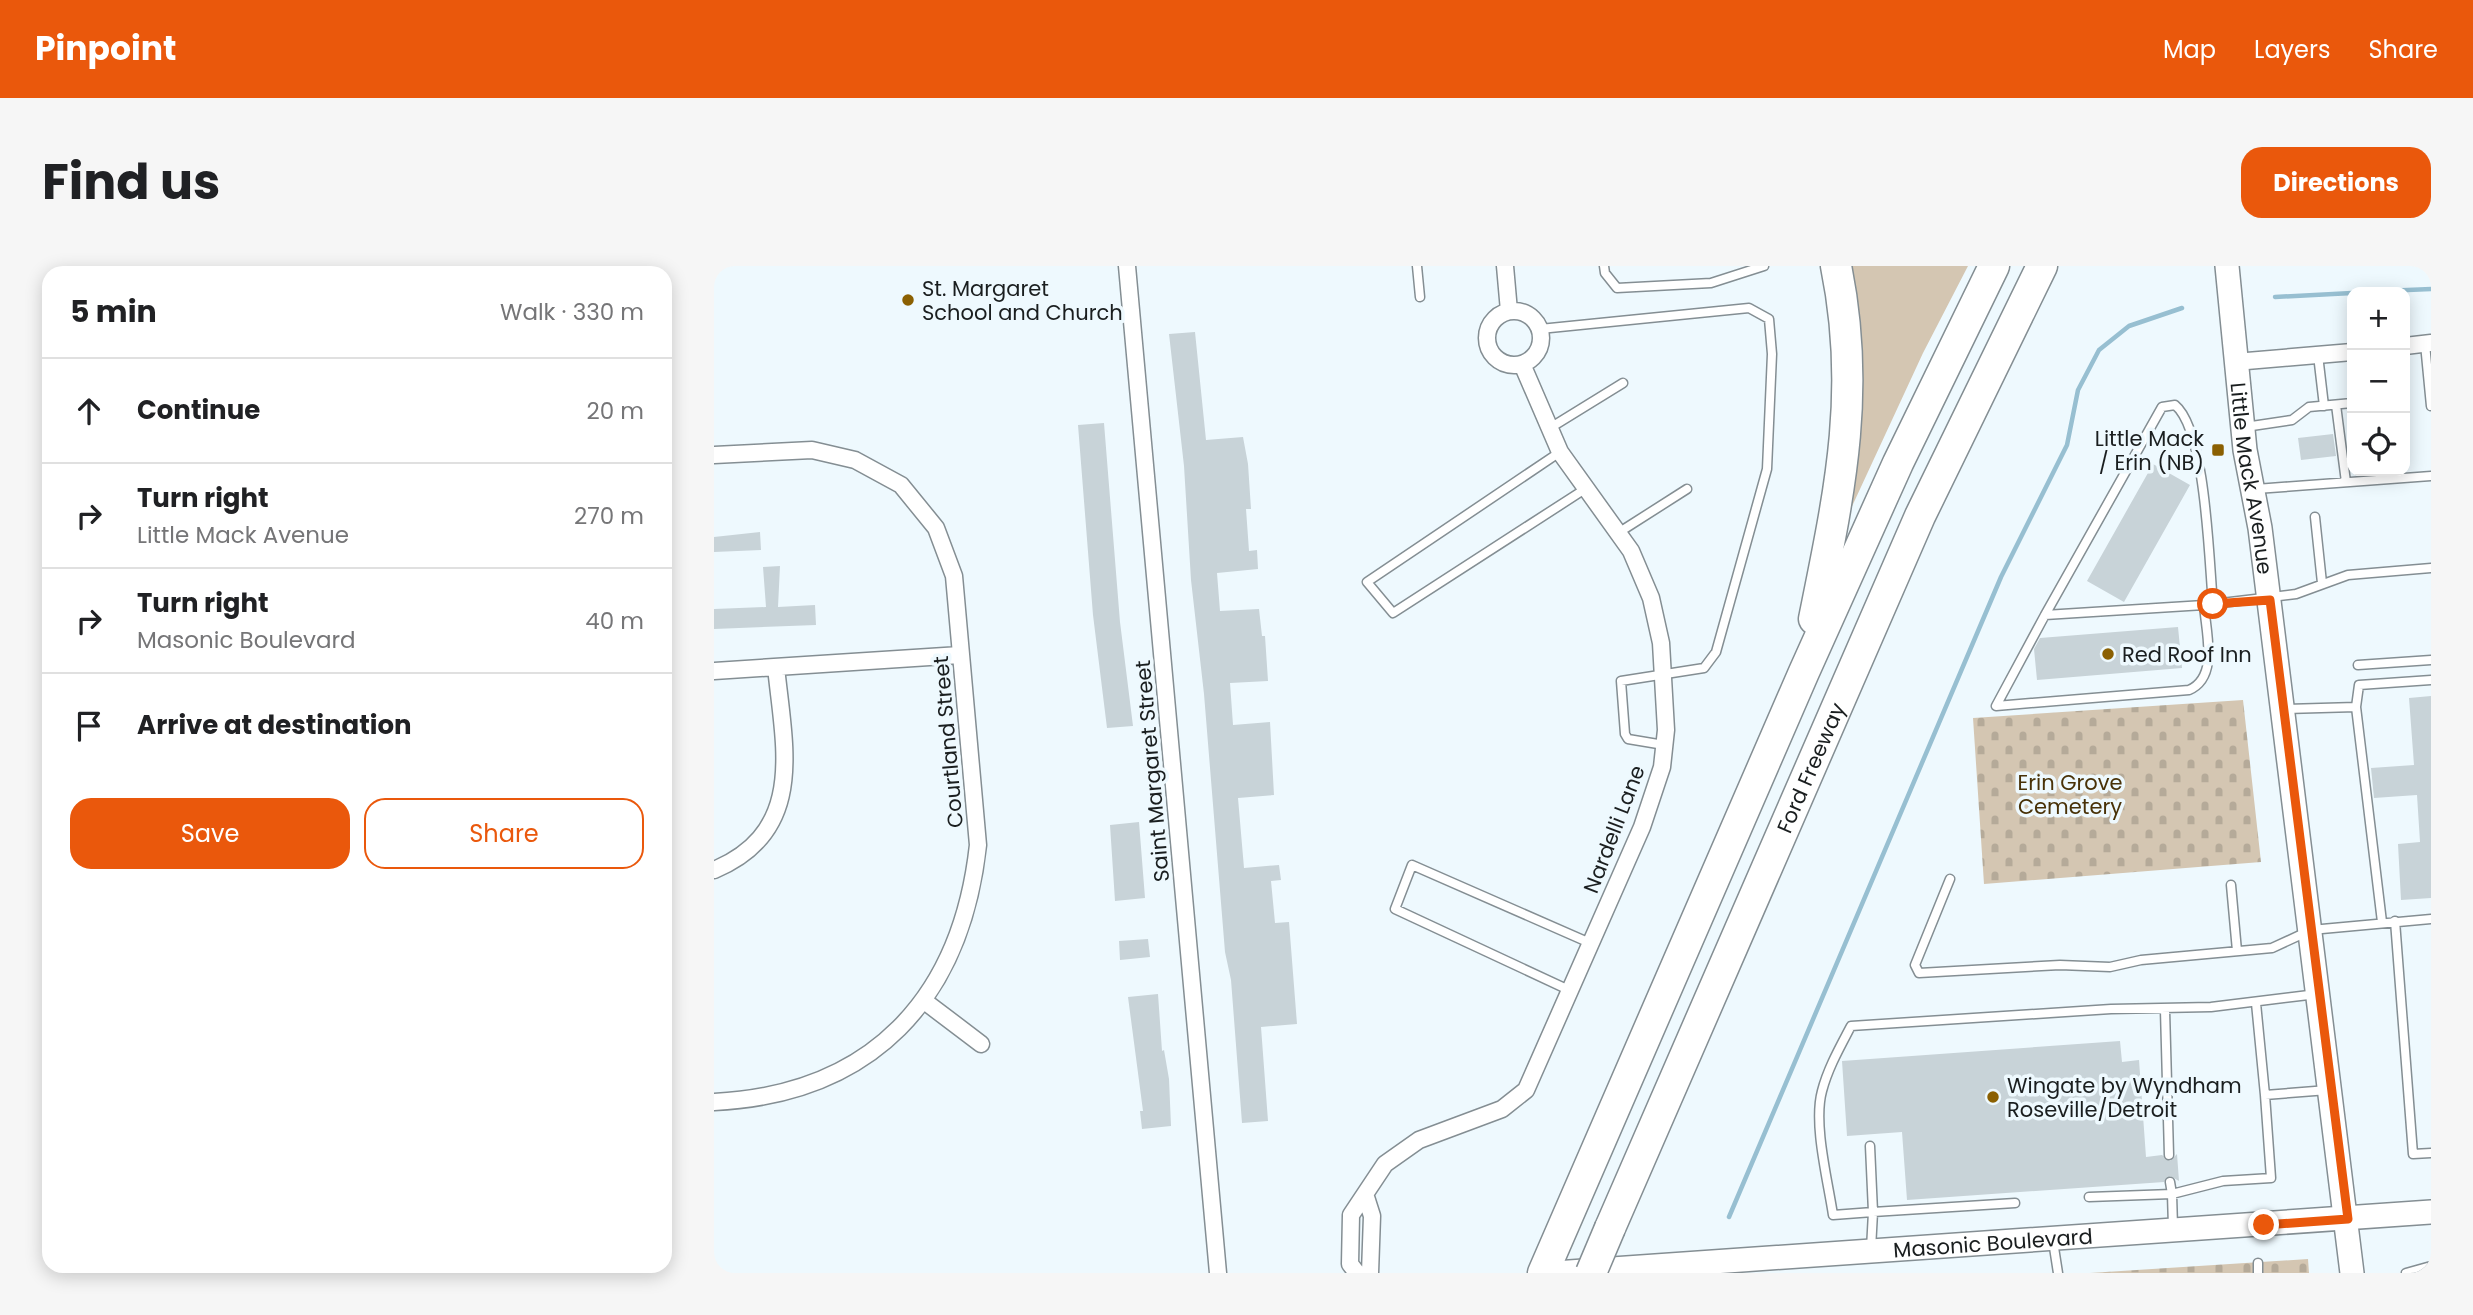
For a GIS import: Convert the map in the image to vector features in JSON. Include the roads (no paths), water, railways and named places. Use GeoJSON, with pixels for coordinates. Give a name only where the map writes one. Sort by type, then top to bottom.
{"type":"FeatureCollection","features":[{"type":"Feature","properties":{"kind":"highway"},"geometry":{"type":"LineString","coordinates":[[1804,672],[1839,496],[1848,427],[1849,357],[1836,266]]}},
{"type":"Feature","properties":{"kind":"highway"},"geometry":{"type":"LineString","coordinates":[[1543,1273],[1804,672],[1898,463],[1994,266]]}},
{"type":"Feature","properties":{"kind":"highway","name":"Ford Freeway"},"geometry":{"type":"LineString","coordinates":[[1591,1273],[1920,516],[2042,266]]}},
{"type":"Feature","properties":{"kind":"main road","name":"Little Mack Avenue"},"geometry":{"type":"LineString","coordinates":[[2227,266],[2242,427],[2270,600],[2348,1219],[2352,1273]]}},
{"type":"Feature","properties":{"kind":"main road","name":"Masonic Boulevard"},"geometry":{"type":"LineString","coordinates":[[1555,1273],[2431,1212]]}},
{"type":"Feature","properties":{"kind":"street","name":"Saint Margaret Street"},"geometry":{"type":"LineString","coordinates":[[1127,266],[1219,1273]]}},
{"type":"Feature","properties":{"kind":"street"},"geometry":{"type":"LineString","coordinates":[[1505,266],[1508,311]]}},
{"type":"Feature","properties":{"kind":"street"},"geometry":{"type":"LineString","coordinates":[[1508,311],[1528,315],[1539,329],[1538,350],[1522,364],[1500,362],[1487,345],[1490,323],[1508,311]]}},
{"type":"Feature","properties":{"kind":"street"},"geometry":{"type":"LineString","coordinates":[[2410,345],[2428,343]]}},
{"type":"Feature","properties":{"kind":"street"},"geometry":{"type":"LineString","coordinates":[[2235,362],[2347,352]]}},
{"type":"Feature","properties":{"kind":"street","name":"Nardelli Lane"},"geometry":{"type":"LineString","coordinates":[[1357,1273],[1350,1264],[1351,1215],[1385,1164],[1402,1150],[1515,1101],[1526,1090],[1572,992],[1590,943],[1642,827],[1662,767],[1665,673],[1651,598],[1631,551],[1560,452],[1522,364]]}},
{"type":"Feature","properties":{"kind":"street","name":"Courtland Street"},"geometry":{"type":"LineString","coordinates":[[714,455],[812,450],[831,452],[855,460],[901,485],[936,528],[954,576],[978,845],[972,886],[956,947],[923,1000],[875,1049],[831,1075],[777,1094],[714,1102]]}},
{"type":"Feature","properties":{"kind":"street"},"geometry":{"type":"LineString","coordinates":[[714,671],[961,654]]}},
{"type":"Feature","properties":{"kind":"street"},"geometry":{"type":"LineString","coordinates":[[714,870],[745,853],[762,838],[774,819],[783,793],[786,764],[776,667]]}},
{"type":"Feature","properties":{"kind":"street"},"geometry":{"type":"LineString","coordinates":[[923,1000],[981,1044]]}},
{"type":"Feature","properties":{"kind":"street"},"geometry":{"type":"LineString","coordinates":[[1365,1194],[1372,1216],[1370,1273]]}},
{"type":"Feature","properties":{"kind":"lane"},"geometry":{"type":"LineString","coordinates":[[1417,266],[1420,297]]}},
{"type":"Feature","properties":{"kind":"lane"},"geometry":{"type":"LineString","coordinates":[[1604,266],[1605,273],[1618,288],[1711,283],[1764,266]]}},
{"type":"Feature","properties":{"kind":"lane"},"geometry":{"type":"LineString","coordinates":[[1539,329],[1749,308],[1769,319],[1772,354],[1767,469],[1716,652],[1704,668],[1621,681],[1624,729],[1628,739],[1664,745]]}},
{"type":"Feature","properties":{"kind":"lane"},"geometry":{"type":"LineString","coordinates":[[2428,343],[2431,400]]}},
{"type":"Feature","properties":{"kind":"lane"},"geometry":{"type":"LineString","coordinates":[[2318,355],[2324,406]]}},
{"type":"Feature","properties":{"kind":"lane"},"geometry":{"type":"LineString","coordinates":[[1550,428],[1623,383]]}},
{"type":"Feature","properties":{"kind":"lane"},"geometry":{"type":"LineString","coordinates":[[2242,427],[2292,420],[2309,407],[2347,404]]}},
{"type":"Feature","properties":{"kind":"lane"},"geometry":{"type":"LineString","coordinates":[[2175,405],[2184,412],[2191,429],[2201,477],[2209,605],[2208,671],[2201,685],[2189,690],[1996,706],[2045,615],[2162,407],[2175,405]]}},
{"type":"Feature","properties":{"kind":"lane"},"geometry":{"type":"LineString","coordinates":[[2336,405],[2346,482]]}},
{"type":"Feature","properties":{"kind":"lane"},"geometry":{"type":"LineString","coordinates":[[1560,452],[1367,582],[1393,613],[1585,489]]}},
{"type":"Feature","properties":{"kind":"lane"},"geometry":{"type":"LineString","coordinates":[[2251,489],[2346,482],[2379,476]]}},
{"type":"Feature","properties":{"kind":"lane"},"geometry":{"type":"LineString","coordinates":[[2410,476],[2431,476]]}},
{"type":"Feature","properties":{"kind":"lane"},"geometry":{"type":"LineString","coordinates":[[1618,533],[1687,489]]}},
{"type":"Feature","properties":{"kind":"lane"},"geometry":{"type":"LineString","coordinates":[[2315,517],[2322,583]]}},
{"type":"Feature","properties":{"kind":"lane"},"geometry":{"type":"LineString","coordinates":[[2045,615],[2270,600],[2308,591],[2322,583],[2348,575],[2431,568]]}},
{"type":"Feature","properties":{"kind":"lane"},"geometry":{"type":"LineString","coordinates":[[2358,665],[2431,660]]}},
{"type":"Feature","properties":{"kind":"lane"},"geometry":{"type":"LineString","coordinates":[[2382,922],[2356,707],[2359,685],[2431,680]]}},
{"type":"Feature","properties":{"kind":"lane"},"geometry":{"type":"LineString","coordinates":[[2283,709],[2356,707]]}},
{"type":"Feature","properties":{"kind":"lane"},"geometry":{"type":"LineString","coordinates":[[1572,992],[1395,909],[1412,865],[1590,943]]}},
{"type":"Feature","properties":{"kind":"lane"},"geometry":{"type":"LineString","coordinates":[[1950,879],[1915,965],[1919,973],[2060,965],[2110,967],[2141,960],[2272,948],[2311,930],[2431,919]]}},
{"type":"Feature","properties":{"kind":"lane"},"geometry":{"type":"LineString","coordinates":[[2231,885],[2237,951]]}},
{"type":"Feature","properties":{"kind":"lane"},"geometry":{"type":"LineString","coordinates":[[2395,921],[2413,1154],[2431,1153]]}},
{"type":"Feature","properties":{"kind":"lane"},"geometry":{"type":"LineString","coordinates":[[2015,1203],[1833,1215],[1822,1133],[1821,1093],[1835,1056],[1852,1027],[2111,1009],[2165,1010],[2256,1003],[2319,994]]}},
{"type":"Feature","properties":{"kind":"lane"},"geometry":{"type":"LineString","coordinates":[[2089,1198],[2172,1194],[2223,1181],[2271,1178],[2256,1003]]}},
{"type":"Feature","properties":{"kind":"lane"},"geometry":{"type":"LineString","coordinates":[[2165,1010],[2169,1155]]}},
{"type":"Feature","properties":{"kind":"lane"},"geometry":{"type":"LineString","coordinates":[[2265,1095],[2331,1089]]}},
{"type":"Feature","properties":{"kind":"lane"},"geometry":{"type":"LineString","coordinates":[[1870,1146],[1873,1212],[1871,1252]]}},
{"type":"Feature","properties":{"kind":"lane"},"geometry":{"type":"LineString","coordinates":[[2170,1182],[2173,1232]]}},
{"type":"Feature","properties":{"kind":"lane"},"geometry":{"type":"LineString","coordinates":[[2053,1240],[2058,1273]]}},
{"type":"Feature","properties":{"kind":"lane"},"geometry":{"type":"LineString","coordinates":[[2258,1263],[2258,1273]]}},
{"type":"Feature","properties":{"kind":"lane"},"geometry":{"type":"LineString","coordinates":[[2406,1273],[2431,1266]]}},
{"type":"Feature","properties":{"kind":"waterway"},"geometry":{"type":"LineString","coordinates":[[2410,290],[2431,289]]}},
{"type":"Feature","properties":{"kind":"waterway"},"geometry":{"type":"LineString","coordinates":[[2275,297],[2347,293]]}},
{"type":"Feature","properties":{"kind":"waterway"},"geometry":{"type":"LineString","coordinates":[[1729,1217],[2001,577],[2067,445],[2078,390],[2099,350],[2129,326],[2182,308]]}},
{"type":"Feature","properties":{"kind":"place","name":"St. Margaret School and Church"},"geometry":{"type":"Point","coordinates":[908,300]}},
{"type":"Feature","properties":{"kind":"place","name":"Little Mack / Erin (NB)"},"geometry":{"type":"Point","coordinates":[2218,450]}},
{"type":"Feature","properties":{"kind":"place","name":"Red Roof Inn"},"geometry":{"type":"Point","coordinates":[2108,654]}},
{"type":"Feature","properties":{"kind":"place","name":"Wingate by Wyndham Roseville/Detroit"},"geometry":{"type":"Point","coordinates":[1993,1097]}},
{"type":"Feature","properties":{"kind":"park label","name":"Erin Grove Cemetery"},"geometry":{"type":"Point","coordinates":[2070,794]}}]}
